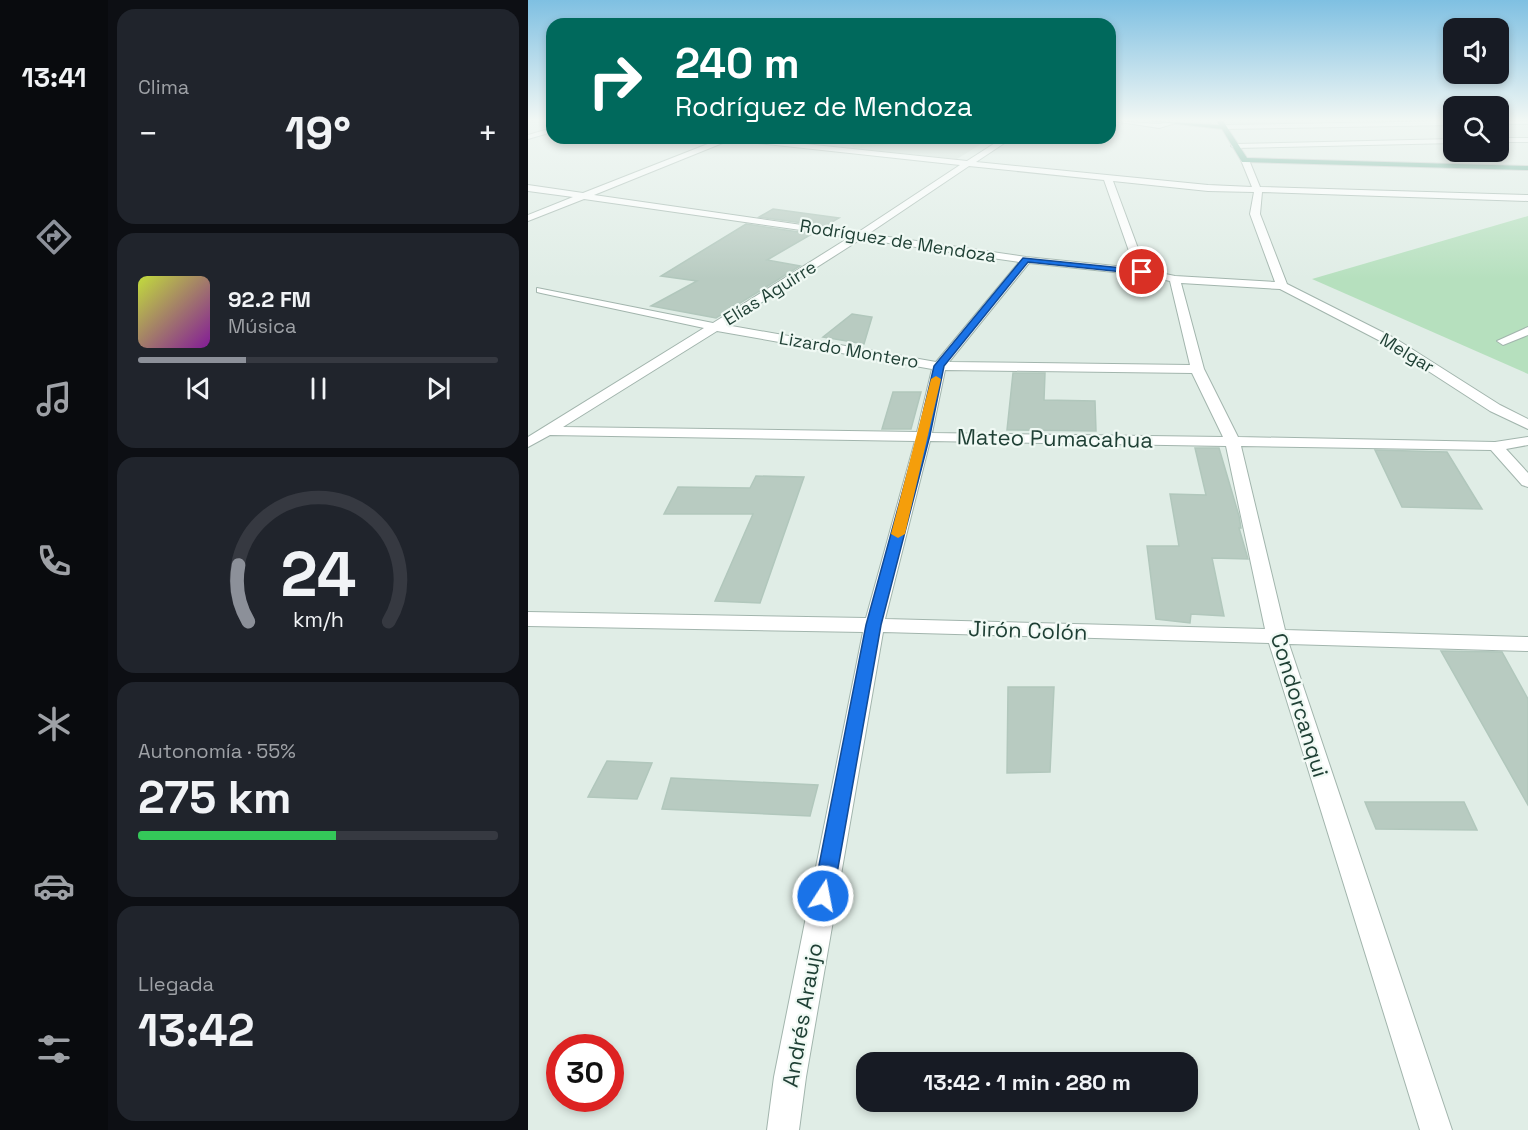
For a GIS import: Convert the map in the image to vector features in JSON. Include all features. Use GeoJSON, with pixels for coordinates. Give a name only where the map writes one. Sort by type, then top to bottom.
{"type":"FeatureCollection","features":[{"type":"Feature","properties":{"kind":"street"},"geometry":{"type":"LineString","coordinates":[[528,218],[641,174]]}},
{"type":"Feature","properties":{"kind":"street","name":"Elías Aguirre"},"geometry":{"type":"LineString","coordinates":[[528,443],[862,235],[950,174]]}},
{"type":"Feature","properties":{"kind":"street"},"geometry":{"type":"LineString","coordinates":[[1057,174],[1258,192],[1528,198]]}},
{"type":"Feature","properties":{"kind":"street"},"geometry":{"type":"LineString","coordinates":[[1251,174],[1258,192],[1255,214],[1282,286]]}},
{"type":"Feature","properties":{"kind":"street"},"geometry":{"type":"LineString","coordinates":[[1108,179],[1142,272]]}},
{"type":"Feature","properties":{"kind":"street","name":"Rodríguez de Mendoza"},"geometry":{"type":"LineString","coordinates":[[528,188],[1026,260],[1142,272],[1175,279],[1282,286]]}},
{"type":"Feature","properties":{"kind":"street","name":"Andrés Araujo"},"geometry":{"type":"LineString","coordinates":[[783,1130],[790,1077],[874,625],[924,435],[939,366],[1026,260]]}},
{"type":"Feature","properties":{"kind":"street","name":"Condorcanqui"},"geometry":{"type":"LineString","coordinates":[[1175,279],[1197,369],[1232,441],[1277,637],[1436,1130]]}},
{"type":"Feature","properties":{"kind":"street","name":"Melgar"},"geometry":{"type":"LineString","coordinates":[[1282,286],[1392,342],[1495,408],[1528,425]]}},
{"type":"Feature","properties":{"kind":"street","name":"Lizardo Montero"},"geometry":{"type":"LineString","coordinates":[[541,290],[717,327],[939,366],[1197,369]]}},
{"type":"Feature","properties":{"kind":"street"},"geometry":{"type":"LineString","coordinates":[[1503,341],[1528,331]]}},
{"type":"Feature","properties":{"kind":"street","name":"Mateo Pumacahua"},"geometry":{"type":"LineString","coordinates":[[546,431],[924,435],[1495,446],[1528,441]]}},
{"type":"Feature","properties":{"kind":"street"},"geometry":{"type":"LineString","coordinates":[[1495,446],[1528,482]]}},
{"type":"Feature","properties":{"kind":"street","name":"Jirón Colón"},"geometry":{"type":"LineString","coordinates":[[528,619],[874,625],[1528,644]]}},
{"type":"Feature","properties":{"kind":"green space"},"geometry":{"type":"Polygon","coordinates":[[[1528,216],[1528,374],[1312,279],[1528,216]]]}},
{"type":"Feature","properties":{"kind":"building"},"geometry":{"type":"Polygon","coordinates":[[[773,209],[839,218],[825,226],[759,217],[773,209]]]}},
{"type":"Feature","properties":{"kind":"building"},"geometry":{"type":"Polygon","coordinates":[[[746,224],[812,234],[767,260],[800,266],[716,318],[651,306],[697,281],[661,276],[746,224]]]}},
{"type":"Feature","properties":{"kind":"building"},"geometry":{"type":"Polygon","coordinates":[[[852,314],[872,317],[864,344],[823,337],[852,314]]]}},
{"type":"Feature","properties":{"kind":"building"},"geometry":{"type":"Polygon","coordinates":[[[1013,373],[1045,373],[1044,400],[1095,401],[1096,431],[1007,430],[1013,373]]]}},
{"type":"Feature","properties":{"kind":"building"},"geometry":{"type":"Polygon","coordinates":[[[893,392],[921,392],[911,429],[882,429],[893,392]]]}},
{"type":"Feature","properties":{"kind":"building"},"geometry":{"type":"Polygon","coordinates":[[[1195,448],[1219,448],[1239,516],[1241,528],[1239,528],[1248,559],[1212,558],[1224,616],[1191,614],[1190,623],[1156,619],[1147,546],[1179,546],[1170,494],[1206,495],[1195,448]]]}},
{"type":"Feature","properties":{"kind":"building"},"geometry":{"type":"Polygon","coordinates":[[[1375,450],[1447,452],[1482,509],[1402,507],[1375,450]]]}},
{"type":"Feature","properties":{"kind":"building"},"geometry":{"type":"Polygon","coordinates":[[[756,476],[804,477],[760,603],[715,601],[753,514],[664,514],[678,487],[750,488],[756,476]]]}},
{"type":"Feature","properties":{"kind":"building"},"geometry":{"type":"Polygon","coordinates":[[[1441,651],[1502,652],[1528,699],[1528,805],[1441,651]]]}},
{"type":"Feature","properties":{"kind":"building"},"geometry":{"type":"Polygon","coordinates":[[[1008,687],[1054,687],[1050,772],[1007,773],[1008,687]]]}},
{"type":"Feature","properties":{"kind":"building"},"geometry":{"type":"Polygon","coordinates":[[[607,761],[652,763],[637,799],[588,797],[607,761]]]}},
{"type":"Feature","properties":{"kind":"building"},"geometry":{"type":"Polygon","coordinates":[[[671,778],[818,785],[810,816],[662,809],[671,778]]]}},
{"type":"Feature","properties":{"kind":"building"},"geometry":{"type":"Polygon","coordinates":[[[1365,802],[1464,802],[1477,830],[1376,829],[1365,802]]]}},
{"type":"Feature","properties":{"kind":"slow traffic"},"geometry":{"type":"LineString","coordinates":[[898,534],[936,379]]}},
{"type":"Feature","properties":{"kind":"route"},"geometry":{"type":"LineString","coordinates":[[823,896],[874,625],[924,435],[939,366],[1026,260],[1142,272]]}}]}
